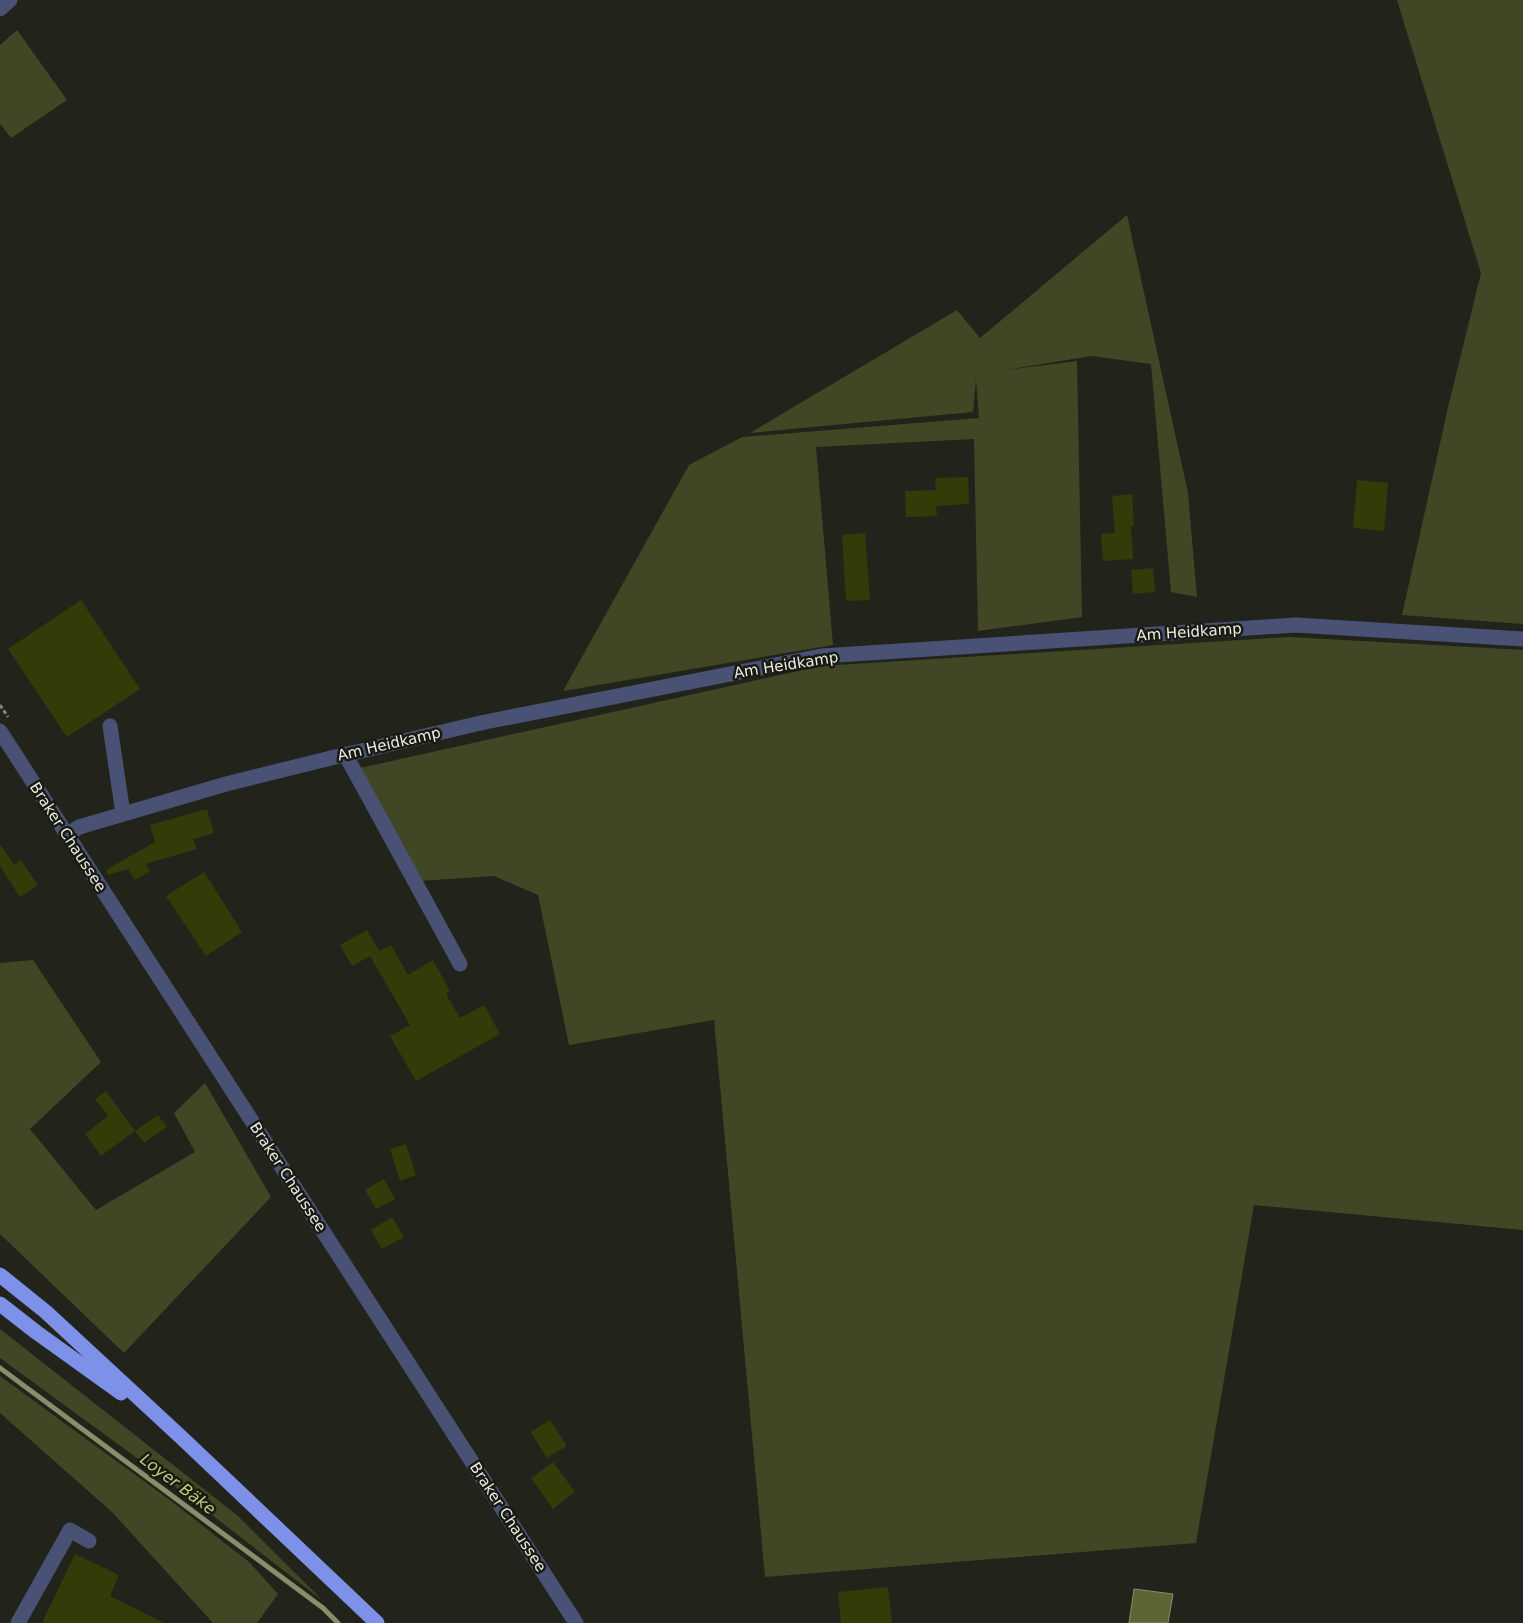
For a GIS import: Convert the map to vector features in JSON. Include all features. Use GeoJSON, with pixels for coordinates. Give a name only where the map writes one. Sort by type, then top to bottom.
{"type":"FeatureCollection","features":[{"type":"Feature","properties":{"kind":"highway"},"geometry":{"type":"LineString","coordinates":[[0,1275],[46,1312],[182,1438],[376,1623]]}},
{"type":"Feature","properties":{"kind":"highway"},"geometry":{"type":"LineString","coordinates":[[0,1304],[182,1438]]}},
{"type":"Feature","properties":{"kind":"street"},"geometry":{"type":"LineString","coordinates":[[0,9],[10,0]]}},
{"type":"Feature","properties":{"kind":"street","name":"Am Heidkamp"},"geometry":{"type":"LineString","coordinates":[[67,835],[79,827],[123,814],[226,784],[345,754],[544,710],[822,656],[1296,625],[1523,639]]}},
{"type":"Feature","properties":{"kind":"street"},"geometry":{"type":"LineString","coordinates":[[110,726],[123,814]]}},
{"type":"Feature","properties":{"kind":"street","name":"Braker Chaussee"},"geometry":{"type":"LineString","coordinates":[[0,731],[576,1623]]}},
{"type":"Feature","properties":{"kind":"street"},"geometry":{"type":"LineString","coordinates":[[345,754],[460,964]]}},
{"type":"Feature","properties":{"kind":"street"},"geometry":{"type":"LineString","coordinates":[[18,1623],[70,1530],[89,1541]]}},
{"type":"Feature","properties":{"kind":"shaded area"},"geometry":{"type":"Polygon","coordinates":[[[1397,0],[1523,0],[1523,624],[1402,615],[1449,403],[1481,273],[1397,0]]]}},
{"type":"Feature","properties":{"kind":"shaded area"},"geometry":{"type":"Polygon","coordinates":[[[17,30],[67,100],[11,138],[0,124],[0,45],[17,30]]]}},
{"type":"Feature","properties":{"kind":"shaded area"},"geometry":{"type":"Polygon","coordinates":[[[1127,215],[1188,493],[1197,597],[1171,592],[1151,364],[1092,356],[1006,370],[1077,361],[1082,617],[978,631],[974,439],[816,447],[833,645],[563,691],[689,465],[742,437],[979,418],[976,379],[973,412],[750,433],[957,310],[980,338],[1127,215]]]}},
{"type":"Feature","properties":{"kind":"shaded area"},"geometry":{"type":"Polygon","coordinates":[[[1290,637],[1523,650],[1523,1230],[1254,1205],[1196,1543],[765,1577],[714,1020],[569,1045],[538,895],[494,876],[419,881],[360,768],[821,666],[1290,637]]]}},
{"type":"Feature","properties":{"kind":"shaded area"},"geometry":{"type":"Polygon","coordinates":[[[33,960],[101,1062],[30,1129],[96,1210],[195,1152],[174,1113],[205,1083],[271,1197],[124,1353],[0,1234],[0,963],[33,960]]]}},
{"type":"Feature","properties":{"kind":"shaded area"},"geometry":{"type":"Polygon","coordinates":[[[0,1329],[238,1516],[323,1601],[167,1480],[0,1358],[0,1329]]]}},
{"type":"Feature","properties":{"kind":"shaded area"},"geometry":{"type":"Polygon","coordinates":[[[0,1376],[171,1501],[249,1562],[278,1594],[257,1623],[213,1623],[112,1512],[0,1413],[0,1376]]]}},
{"type":"Feature","properties":{"kind":"shaded area"},"geometry":{"type":"Polygon","coordinates":[[[1134,1589],[1173,1594],[1168,1623],[1129,1623],[1134,1589]]]}},
{"type":"Feature","properties":{"kind":"building"},"geometry":{"type":"Polygon","coordinates":[[[968,477],[969,504],[936,506],[937,516],[906,517],[905,491],[936,490],[935,478],[968,477]]]}},
{"type":"Feature","properties":{"kind":"building"},"geometry":{"type":"Polygon","coordinates":[[[1357,480],[1388,483],[1384,531],[1353,528],[1357,480]]]}},
{"type":"Feature","properties":{"kind":"building"},"geometry":{"type":"Polygon","coordinates":[[[1132,494],[1134,526],[1131,526],[1133,559],[1103,561],[1101,534],[1115,533],[1112,496],[1132,494]]]}},
{"type":"Feature","properties":{"kind":"building"},"geometry":{"type":"Polygon","coordinates":[[[865,533],[870,600],[846,601],[842,535],[865,533]]]}},
{"type":"Feature","properties":{"kind":"building"},"geometry":{"type":"Polygon","coordinates":[[[1153,568],[1155,592],[1133,594],[1131,570],[1153,568]]]}},
{"type":"Feature","properties":{"kind":"building"},"geometry":{"type":"Polygon","coordinates":[[[81,600],[140,689],[67,737],[8,649],[81,600]]]}},
{"type":"Feature","properties":{"kind":"building"},"geometry":{"type":"Polygon","coordinates":[[[207,809],[214,833],[193,839],[197,849],[145,864],[150,871],[135,880],[128,869],[108,875],[106,870],[155,842],[150,825],[207,809]]]}},
{"type":"Feature","properties":{"kind":"building"},"geometry":{"type":"Polygon","coordinates":[[[0,844],[14,865],[21,860],[38,885],[20,897],[0,866],[0,844]]]}},
{"type":"Feature","properties":{"kind":"building"},"geometry":{"type":"Polygon","coordinates":[[[204,872],[242,932],[206,956],[166,896],[204,872]]]}},
{"type":"Feature","properties":{"kind":"building"},"geometry":{"type":"Polygon","coordinates":[[[367,930],[379,951],[352,966],[340,945],[367,930]]]}},
{"type":"Feature","properties":{"kind":"building"},"geometry":{"type":"Polygon","coordinates":[[[391,945],[408,975],[433,960],[450,991],[446,994],[460,1018],[484,1005],[500,1034],[416,1081],[390,1036],[410,1025],[370,956],[391,945]]]}},
{"type":"Feature","properties":{"kind":"building"},"geometry":{"type":"Polygon","coordinates":[[[106,1091],[135,1131],[101,1156],[85,1134],[108,1116],[95,1099],[106,1091]]]}},
{"type":"Feature","properties":{"kind":"building"},"geometry":{"type":"Polygon","coordinates":[[[158,1115],[167,1127],[144,1143],[135,1131],[158,1115]]]}},
{"type":"Feature","properties":{"kind":"building"},"geometry":{"type":"Polygon","coordinates":[[[406,1144],[416,1175],[400,1181],[390,1149],[406,1144]]]}},
{"type":"Feature","properties":{"kind":"building"},"geometry":{"type":"Polygon","coordinates":[[[384,1179],[395,1199],[376,1209],[365,1190],[384,1179]]]}},
{"type":"Feature","properties":{"kind":"building"},"geometry":{"type":"Polygon","coordinates":[[[392,1217],[404,1237],[382,1249],[371,1230],[392,1217]]]}},
{"type":"Feature","properties":{"kind":"building"},"geometry":{"type":"Polygon","coordinates":[[[550,1420],[567,1446],[547,1458],[531,1432],[550,1420]]]}},
{"type":"Feature","properties":{"kind":"building"},"geometry":{"type":"Polygon","coordinates":[[[553,1462],[575,1492],[553,1509],[531,1478],[553,1462]]]}},
{"type":"Feature","properties":{"kind":"building"},"geometry":{"type":"Polygon","coordinates":[[[75,1554],[119,1575],[110,1596],[164,1623],[42,1623],[75,1554]]]}},
{"type":"Feature","properties":{"kind":"building"},"geometry":{"type":"Polygon","coordinates":[[[888,1587],[892,1623],[841,1623],[838,1592],[888,1587]]]}},
{"type":"Feature","properties":{"kind":"waterway","name":"Loyer Bäke"},"geometry":{"type":"LineString","coordinates":[[0,1368],[323,1608],[338,1623]]}}]}
